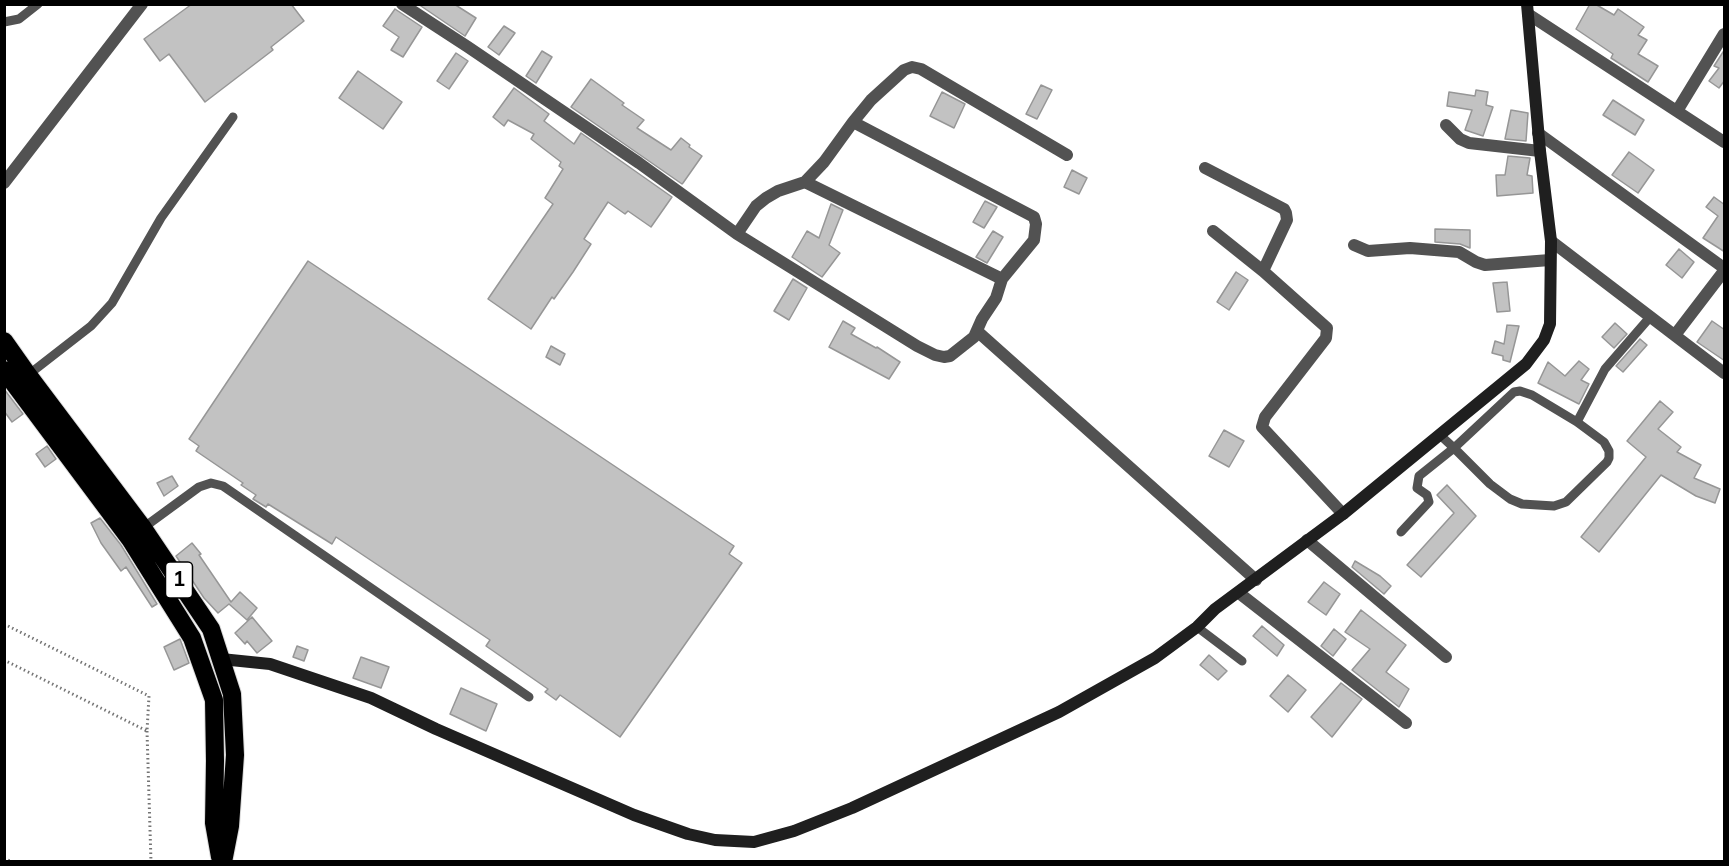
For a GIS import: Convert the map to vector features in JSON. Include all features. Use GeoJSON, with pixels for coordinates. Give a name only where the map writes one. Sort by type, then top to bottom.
{"type":"FeatureCollection","features":[{"type":"Feature","properties":{"kind":"highway","name":"1"},"geometry":{"type":"LineString","coordinates":[[4,341],[143,528],[211,628],[232,694],[235,754],[230,826],[222,861]]}},
{"type":"Feature","properties":{"kind":"highway","name":"1"},"geometry":{"type":"LineString","coordinates":[[4,370],[130,539],[192,638],[214,700],[214,823],[222,861]]}},
{"type":"Feature","properties":{"kind":"main road"},"geometry":{"type":"LineString","coordinates":[[221,658],[270,664],[370,698],[644,819],[688,834],[715,840],[754,842],[794,831],[852,808],[1059,712],[1155,658],[1197,627],[1215,609],[1343,514],[1526,364],[1544,340],[1550,324],[1551,241],[1538,133],[1527,9]]}},
{"type":"Feature","properties":{"kind":"main road"},"geometry":{"type":"LineString","coordinates":[[214,700],[232,694]]}},
{"type":"Feature","properties":{"kind":"street"},"geometry":{"type":"LineString","coordinates":[[4,183],[142,4]]}},
{"type":"Feature","properties":{"kind":"street"},"geometry":{"type":"LineString","coordinates":[[402,4],[639,163],[736,234],[917,346],[934,355],[944,357],[955,353],[974,338],[982,319],[996,298],[1002,279],[1034,240],[1036,224],[1034,217],[853,122]]}},
{"type":"Feature","properties":{"kind":"street"},"geometry":{"type":"LineString","coordinates":[[1527,9],[1725,142]]}},
{"type":"Feature","properties":{"kind":"street"},"geometry":{"type":"LineString","coordinates":[[1677,111],[1725,34]]}},
{"type":"Feature","properties":{"kind":"street"},"geometry":{"type":"LineString","coordinates":[[736,234],[756,206],[766,198],[778,191],[805,183],[824,162],[871,100],[904,70],[912,67],[931,75],[1067,155]]}},
{"type":"Feature","properties":{"kind":"street"},"geometry":{"type":"LineString","coordinates":[[1446,125],[1460,139],[1468,143],[1540,151]]}},
{"type":"Feature","properties":{"kind":"street"},"geometry":{"type":"LineString","coordinates":[[1538,133],[1725,270],[1675,335]]}},
{"type":"Feature","properties":{"kind":"street"},"geometry":{"type":"LineString","coordinates":[[1205,168],[1284,209],[1287,220],[1263,271]]}},
{"type":"Feature","properties":{"kind":"street"},"geometry":{"type":"LineString","coordinates":[[805,183],[1002,279]]}},
{"type":"Feature","properties":{"kind":"street"},"geometry":{"type":"LineString","coordinates":[[1213,231],[1324,324],[1328,333],[1264,417],[1262,427],[1343,514]]}},
{"type":"Feature","properties":{"kind":"street"},"geometry":{"type":"LineString","coordinates":[[1551,241],[1725,372]]}},
{"type":"Feature","properties":{"kind":"street"},"geometry":{"type":"LineString","coordinates":[[1354,246],[1368,251],[1410,248],[1458,252],[1485,265],[1550,260]]}},
{"type":"Feature","properties":{"kind":"street"},"geometry":{"type":"LineString","coordinates":[[977,332],[1256,580]]}},
{"type":"Feature","properties":{"kind":"street"},"geometry":{"type":"LineString","coordinates":[[1307,540],[1446,657]]}},
{"type":"Feature","properties":{"kind":"street"},"geometry":{"type":"LineString","coordinates":[[1239,593],[1406,723]]}},
{"type":"Feature","properties":{"kind":"lane"},"geometry":{"type":"LineString","coordinates":[[4,22],[18,20],[38,4]]}},
{"type":"Feature","properties":{"kind":"lane"},"geometry":{"type":"LineString","coordinates":[[28,375],[91,326],[112,303],[161,218],[234,117]]}},
{"type":"Feature","properties":{"kind":"lane"},"geometry":{"type":"LineString","coordinates":[[1577,422],[1605,369],[1651,316]]}},
{"type":"Feature","properties":{"kind":"lane"},"geometry":{"type":"LineString","coordinates":[[1401,532],[1429,502],[1426,495],[1417,488],[1419,476],[1454,448],[1509,396],[1520,391],[1540,399],[1604,442],[1609,451],[1609,458],[1566,502],[1554,506],[1522,504],[1510,499],[1490,484],[1454,448],[1440,435]]}},
{"type":"Feature","properties":{"kind":"lane"},"geometry":{"type":"LineString","coordinates":[[143,528],[199,487],[211,483],[223,486],[529,697]]}},
{"type":"Feature","properties":{"kind":"lane"},"geometry":{"type":"LineString","coordinates":[[1197,627],[1242,661]]}},
{"type":"Feature","properties":{"kind":"path"},"geometry":{"type":"LineString","coordinates":[[4,624],[149,696],[147,731],[152,861]]}},
{"type":"Feature","properties":{"kind":"path"},"geometry":{"type":"LineString","coordinates":[[4,660],[147,731]]}},
{"type":"Feature","properties":{"kind":"path"},"geometry":{"type":"LineString","coordinates":[[4,858],[12,861]]}},
{"type":"Feature","properties":{"kind":"building"},"geometry":{"type":"Polygon","coordinates":[[[192,4],[291,4],[304,21],[271,47],[273,50],[205,102],[169,54],[160,61],[144,39],[192,4]]]}},
{"type":"Feature","properties":{"kind":"building"},"geometry":{"type":"Polygon","coordinates":[[[418,4],[454,4],[476,18],[465,36],[418,4]]]}},
{"type":"Feature","properties":{"kind":"building"},"geometry":{"type":"Polygon","coordinates":[[[1590,4],[1595,4],[1614,15],[1618,9],[1644,27],[1638,35],[1647,40],[1638,54],[1658,66],[1648,82],[1611,58],[1613,54],[1576,29],[1590,4]]]}},
{"type":"Feature","properties":{"kind":"building"},"geometry":{"type":"Polygon","coordinates":[[[395,9],[422,27],[403,57],[391,50],[399,37],[383,26],[395,9]]]}},
{"type":"Feature","properties":{"kind":"building"},"geometry":{"type":"Polygon","coordinates":[[[504,26],[515,33],[499,55],[488,47],[504,26]]]}},
{"type":"Feature","properties":{"kind":"building"},"geometry":{"type":"Polygon","coordinates":[[[1725,49],[1725,80],[1719,88],[1709,81],[1719,68],[1714,66],[1725,49]]]}},
{"type":"Feature","properties":{"kind":"building"},"geometry":{"type":"Polygon","coordinates":[[[542,51],[552,57],[536,83],[526,76],[542,51]]]}},
{"type":"Feature","properties":{"kind":"building"},"geometry":{"type":"Polygon","coordinates":[[[456,53],[468,61],[449,89],[437,81],[456,53]]]}},
{"type":"Feature","properties":{"kind":"building"},"geometry":{"type":"Polygon","coordinates":[[[358,71],[402,102],[383,129],[339,98],[358,71]]]}},
{"type":"Feature","properties":{"kind":"building"},"geometry":{"type":"Polygon","coordinates":[[[591,79],[644,120],[637,128],[671,150],[681,138],[702,156],[682,184],[571,107],[591,79]]]}},
{"type":"Feature","properties":{"kind":"building"},"geometry":{"type":"Polygon","coordinates":[[[1041,85],[1052,90],[1037,119],[1026,114],[1041,85]]]}},
{"type":"Feature","properties":{"kind":"building"},"geometry":{"type":"Polygon","coordinates":[[[514,88],[549,114],[544,121],[574,144],[581,133],[672,197],[651,227],[628,211],[625,214],[608,202],[584,239],[591,244],[531,329],[488,299],[553,204],[545,198],[563,169],[559,166],[561,162],[531,139],[534,134],[508,120],[504,126],[493,117],[514,88]]]}},
{"type":"Feature","properties":{"kind":"building"},"geometry":{"type":"Polygon","coordinates":[[[1476,90],[1488,92],[1486,105],[1493,107],[1483,136],[1465,130],[1472,110],[1447,106],[1449,92],[1475,96],[1476,90]]]}},
{"type":"Feature","properties":{"kind":"building"},"geometry":{"type":"Polygon","coordinates":[[[942,92],[965,104],[954,128],[930,116],[942,92]]]}},
{"type":"Feature","properties":{"kind":"building"},"geometry":{"type":"Polygon","coordinates":[[[1613,100],[1644,120],[1635,135],[1603,115],[1613,100]]]}},
{"type":"Feature","properties":{"kind":"building"},"geometry":{"type":"Polygon","coordinates":[[[1511,110],[1528,113],[1526,141],[1505,139],[1511,110]]]}},
{"type":"Feature","properties":{"kind":"building"},"geometry":{"type":"Polygon","coordinates":[[[1629,152],[1654,170],[1638,193],[1612,175],[1629,152]]]}},
{"type":"Feature","properties":{"kind":"building"},"geometry":{"type":"Polygon","coordinates":[[[1508,156],[1530,158],[1527,175],[1532,176],[1533,193],[1497,196],[1496,175],[1505,175],[1508,156]]]}},
{"type":"Feature","properties":{"kind":"building"},"geometry":{"type":"Polygon","coordinates":[[[1072,170],[1087,178],[1079,194],[1064,187],[1072,170]]]}},
{"type":"Feature","properties":{"kind":"building"},"geometry":{"type":"Polygon","coordinates":[[[1714,197],[1725,205],[1725,252],[1703,238],[1718,216],[1706,207],[1714,197]]]}},
{"type":"Feature","properties":{"kind":"building"},"geometry":{"type":"Polygon","coordinates":[[[985,201],[997,207],[984,228],[973,222],[985,201]]]}},
{"type":"Feature","properties":{"kind":"building"},"geometry":{"type":"Polygon","coordinates":[[[831,204],[843,210],[829,245],[840,253],[822,277],[792,257],[807,231],[819,238],[831,204]]]}},
{"type":"Feature","properties":{"kind":"building"},"geometry":{"type":"Polygon","coordinates":[[[1435,229],[1470,230],[1470,248],[1460,244],[1435,242],[1435,229]]]}},
{"type":"Feature","properties":{"kind":"building"},"geometry":{"type":"Polygon","coordinates":[[[993,231],[1003,237],[987,263],[976,257],[993,231]]]}},
{"type":"Feature","properties":{"kind":"building"},"geometry":{"type":"Polygon","coordinates":[[[1679,249],[1694,262],[1682,278],[1666,265],[1679,249]]]}},
{"type":"Feature","properties":{"kind":"building"},"geometry":{"type":"Polygon","coordinates":[[[308,261],[734,546],[729,554],[742,563],[620,737],[560,695],[556,700],[545,692],[548,689],[486,646],[490,640],[336,537],[332,544],[268,504],[266,507],[253,499],[256,495],[241,485],[243,483],[196,451],[199,446],[189,439],[308,261]]]}},
{"type":"Feature","properties":{"kind":"building"},"geometry":{"type":"Polygon","coordinates":[[[1236,272],[1248,280],[1229,310],[1217,302],[1236,272]]]}},
{"type":"Feature","properties":{"kind":"building"},"geometry":{"type":"Polygon","coordinates":[[[793,279],[807,288],[789,320],[774,311],[793,279]]]}},
{"type":"Feature","properties":{"kind":"building"},"geometry":{"type":"Polygon","coordinates":[[[1507,282],[1510,311],[1497,312],[1493,283],[1507,282]]]}},
{"type":"Feature","properties":{"kind":"building"},"geometry":{"type":"Polygon","coordinates":[[[843,321],[855,328],[851,334],[900,362],[889,379],[829,347],[843,321]]]}},
{"type":"Feature","properties":{"kind":"building"},"geometry":{"type":"Polygon","coordinates":[[[1712,321],[1725,330],[1725,361],[1697,342],[1712,321]]]}},
{"type":"Feature","properties":{"kind":"building"},"geometry":{"type":"Polygon","coordinates":[[[1615,323],[1627,334],[1614,348],[1602,337],[1615,323]]]}},
{"type":"Feature","properties":{"kind":"building"},"geometry":{"type":"Polygon","coordinates":[[[1507,325],[1519,326],[1510,362],[1503,360],[1503,356],[1492,353],[1495,341],[1504,344],[1507,325]]]}},
{"type":"Feature","properties":{"kind":"building"},"geometry":{"type":"Polygon","coordinates":[[[1640,339],[1647,345],[1623,372],[1616,366],[1640,339]]]}},
{"type":"Feature","properties":{"kind":"building"},"geometry":{"type":"Polygon","coordinates":[[[551,346],[565,354],[560,365],[546,357],[551,346]]]}},
{"type":"Feature","properties":{"kind":"building"},"geometry":{"type":"Polygon","coordinates":[[[1579,361],[1589,369],[1581,380],[1589,384],[1579,404],[1538,383],[1548,362],[1565,376],[1579,361]]]}},
{"type":"Feature","properties":{"kind":"building"},"geometry":{"type":"Polygon","coordinates":[[[4,389],[23,414],[12,422],[4,411],[4,389]]]}},
{"type":"Feature","properties":{"kind":"building"},"geometry":{"type":"Polygon","coordinates":[[[1660,401],[1673,412],[1658,429],[1681,447],[1677,452],[1701,465],[1694,478],[1720,489],[1715,503],[1696,496],[1661,475],[1599,552],[1581,537],[1646,457],[1627,441],[1660,401]]]}},
{"type":"Feature","properties":{"kind":"building"},"geometry":{"type":"Polygon","coordinates":[[[1224,430],[1244,441],[1229,467],[1209,456],[1224,430]]]}},
{"type":"Feature","properties":{"kind":"building"},"geometry":{"type":"Polygon","coordinates":[[[47,446],[56,459],[45,467],[36,454],[47,446]]]}},
{"type":"Feature","properties":{"kind":"building"},"geometry":{"type":"Polygon","coordinates":[[[172,476],[178,486],[164,496],[157,483],[172,476]]]}},
{"type":"Feature","properties":{"kind":"building"},"geometry":{"type":"Polygon","coordinates":[[[1447,485],[1476,516],[1421,577],[1407,565],[1454,513],[1437,495],[1447,485]]]}},
{"type":"Feature","properties":{"kind":"building"},"geometry":{"type":"Polygon","coordinates":[[[100,518],[121,545],[157,604],[152,607],[126,567],[121,571],[101,543],[91,523],[100,518]]]}},
{"type":"Feature","properties":{"kind":"building"},"geometry":{"type":"Polygon","coordinates":[[[192,543],[231,602],[240,592],[257,608],[247,620],[229,604],[218,613],[204,598],[176,556],[192,543]]]}},
{"type":"Feature","properties":{"kind":"building"},"geometry":{"type":"Polygon","coordinates":[[[1355,561],[1380,576],[1391,586],[1384,594],[1352,567],[1355,561]]]}},
{"type":"Feature","properties":{"kind":"building"},"geometry":{"type":"Polygon","coordinates":[[[1324,582],[1340,594],[1326,615],[1308,602],[1324,582]]]}},
{"type":"Feature","properties":{"kind":"building"},"geometry":{"type":"Polygon","coordinates":[[[1361,610],[1406,645],[1386,672],[1409,689],[1399,707],[1352,670],[1370,649],[1345,632],[1361,610]]]}},
{"type":"Feature","properties":{"kind":"building"},"geometry":{"type":"Polygon","coordinates":[[[252,617],[272,641],[257,653],[247,641],[245,644],[235,633],[252,617]]]}},
{"type":"Feature","properties":{"kind":"building"},"geometry":{"type":"Polygon","coordinates":[[[1262,626],[1284,645],[1277,656],[1253,636],[1262,626]]]}},
{"type":"Feature","properties":{"kind":"building"},"geometry":{"type":"Polygon","coordinates":[[[1334,629],[1346,639],[1333,656],[1321,646],[1334,629]]]}},
{"type":"Feature","properties":{"kind":"building"},"geometry":{"type":"Polygon","coordinates":[[[180,639],[189,663],[174,670],[164,647],[180,639]]]}},
{"type":"Feature","properties":{"kind":"building"},"geometry":{"type":"Polygon","coordinates":[[[297,646],[308,650],[304,661],[293,657],[297,646]]]}},
{"type":"Feature","properties":{"kind":"building"},"geometry":{"type":"Polygon","coordinates":[[[1209,655],[1227,671],[1218,680],[1200,665],[1209,655]]]}},
{"type":"Feature","properties":{"kind":"building"},"geometry":{"type":"Polygon","coordinates":[[[361,657],[389,667],[381,688],[353,678],[361,657]]]}},
{"type":"Feature","properties":{"kind":"building"},"geometry":{"type":"Polygon","coordinates":[[[1288,675],[1306,690],[1288,712],[1270,696],[1288,675]]]}},
{"type":"Feature","properties":{"kind":"building"},"geometry":{"type":"Polygon","coordinates":[[[1341,683],[1362,699],[1332,737],[1311,717],[1341,683]]]}},
{"type":"Feature","properties":{"kind":"building"},"geometry":{"type":"Polygon","coordinates":[[[461,688],[497,704],[486,731],[450,714],[461,688]]]}}]}
